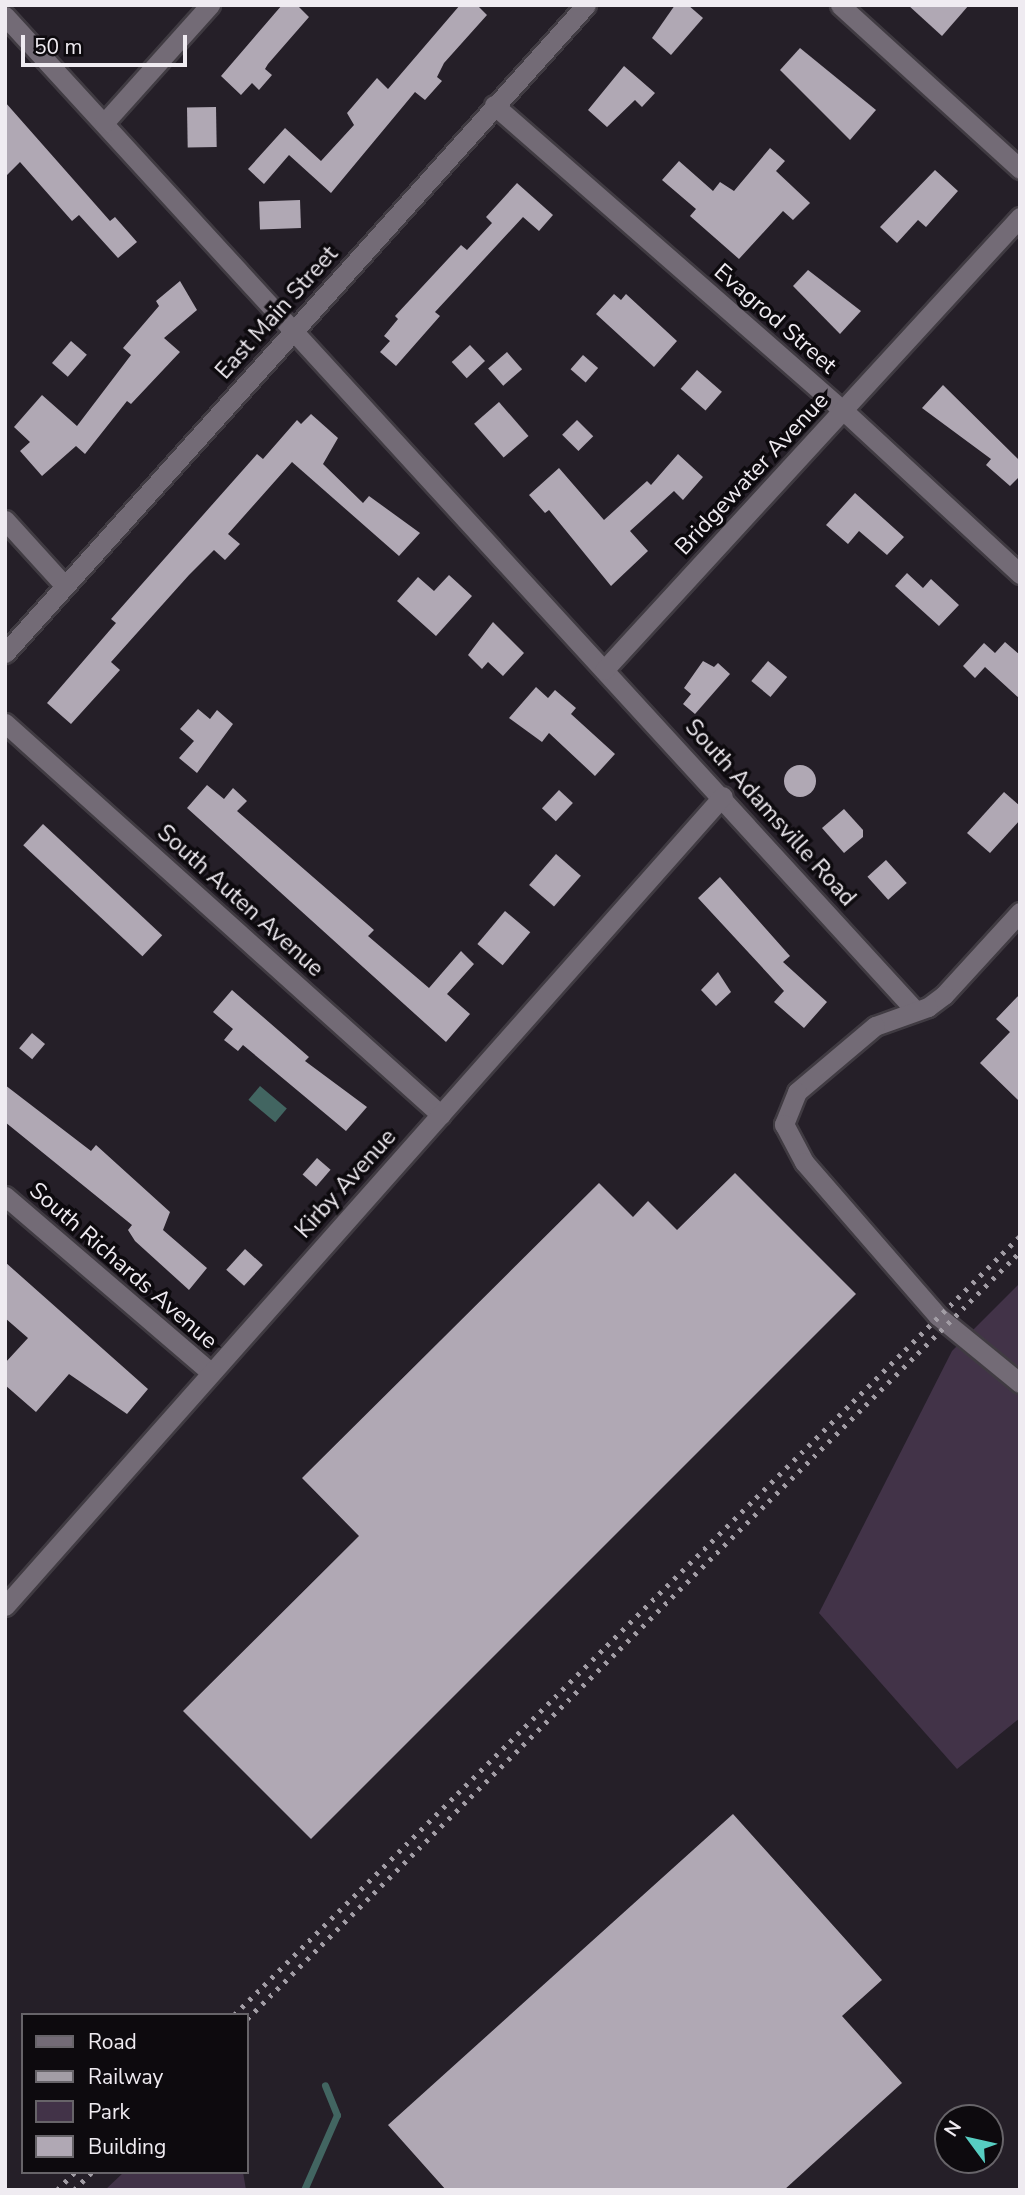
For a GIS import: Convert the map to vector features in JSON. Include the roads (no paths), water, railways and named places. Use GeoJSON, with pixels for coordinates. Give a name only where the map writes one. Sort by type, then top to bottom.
{"type":"FeatureCollection","features":[{"type":"Feature","properties":{"kind":"street"},"geometry":{"type":"LineString","coordinates":[[104,123],[210,5]]}},
{"type":"Feature","properties":{"kind":"street","name":"East Main Street"},"geometry":{"type":"LineString","coordinates":[[5,653],[586,5]]}},
{"type":"Feature","properties":{"kind":"street"},"geometry":{"type":"LineString","coordinates":[[840,5],[1020,169]]}},
{"type":"Feature","properties":{"kind":"street","name":"South Adamsville Road"},"geometry":{"type":"LineString","coordinates":[[5,16],[290,333],[723,796],[915,1010]]}},
{"type":"Feature","properties":{"kind":"street","name":"Evagrod Street"},"geometry":{"type":"LineString","coordinates":[[495,105],[844,411],[1020,573]]}},
{"type":"Feature","properties":{"kind":"street","name":"Bridgewater Avenue"},"geometry":{"type":"LineString","coordinates":[[604,670],[1020,217]]}},
{"type":"Feature","properties":{"kind":"street"},"geometry":{"type":"LineString","coordinates":[[5,520],[65,586]]}},
{"type":"Feature","properties":{"kind":"street","name":"South Auten Avenue"},"geometry":{"type":"LineString","coordinates":[[5,723],[441,1115]]}},
{"type":"Feature","properties":{"kind":"street","name":"Kirby Avenue"},"geometry":{"type":"LineString","coordinates":[[5,1606],[723,796]]}},
{"type":"Feature","properties":{"kind":"street"},"geometry":{"type":"LineString","coordinates":[[1020,912],[944,995],[859,1037],[797,1092],[784,1124],[804,1162],[943,1321],[1020,1383]]}},
{"type":"Feature","properties":{"kind":"street","name":"South Richards Avenue"},"geometry":{"type":"LineString","coordinates":[[5,1196],[210,1373]]}},
{"type":"Feature","properties":{"kind":"waterway"},"geometry":{"type":"LineString","coordinates":[[304,2190],[337,2115],[325,2085]]}},
{"type":"Feature","properties":{"kind":"railway"},"geometry":{"type":"LineString","coordinates":[[236,2013],[1020,1236]]}},
{"type":"Feature","properties":{"kind":"railway"},"geometry":{"type":"LineString","coordinates":[[248,2018],[1020,1252]]}},
{"type":"Feature","properties":{"kind":"railway"},"geometry":{"type":"LineString","coordinates":[[57,2190],[73,2174]]}},
{"type":"Feature","properties":{"kind":"railway"},"geometry":{"type":"LineString","coordinates":[[74,2190],[90,2174]]}}]}
